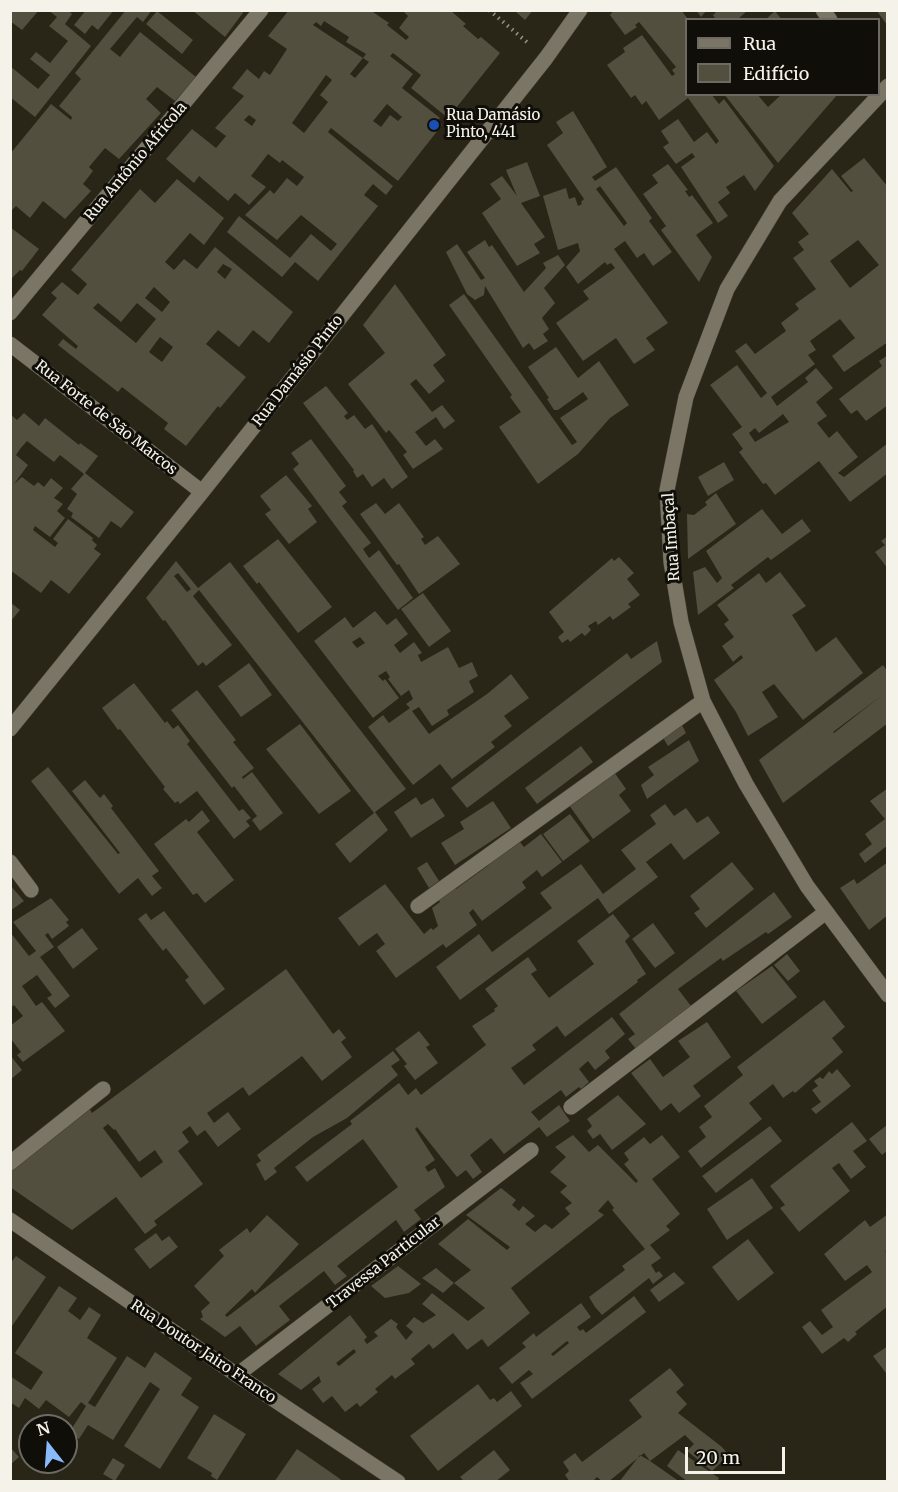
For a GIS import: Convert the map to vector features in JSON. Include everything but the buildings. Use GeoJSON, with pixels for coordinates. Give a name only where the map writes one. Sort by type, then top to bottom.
{"type":"FeatureCollection","features":[{"type":"Feature","properties":{"kind":"street","name":"Rua Antônio Africola"},"geometry":{"type":"LineString","coordinates":[[10,313],[261,10]]}},
{"type":"Feature","properties":{"kind":"street","name":"Rua Damásio Pinto"},"geometry":{"type":"LineString","coordinates":[[10,729],[202,492],[546,58],[580,10]]}},
{"type":"Feature","properties":{"kind":"street","name":"Rua Imbaçal"},"geometry":{"type":"LineString","coordinates":[[877,96],[780,201],[727,289],[686,397],[667,490],[671,562],[681,622],[703,701],[746,784],[807,886],[888,994]]}},
{"type":"Feature","properties":{"kind":"street","name":"Rua Forte de São Marcos"},"geometry":{"type":"LineString","coordinates":[[10,344],[202,492]]}},
{"type":"Feature","properties":{"kind":"street"},"geometry":{"type":"LineString","coordinates":[[418,906],[703,701]]}},
{"type":"Feature","properties":{"kind":"street"},"geometry":{"type":"LineString","coordinates":[[10,862],[31,890]]}},
{"type":"Feature","properties":{"kind":"street"},"geometry":{"type":"LineString","coordinates":[[571,1107],[826,912]]}},
{"type":"Feature","properties":{"kind":"street"},"geometry":{"type":"LineString","coordinates":[[10,1162],[103,1089]]}},
{"type":"Feature","properties":{"kind":"street","name":"Travessa Particular"},"geometry":{"type":"LineString","coordinates":[[237,1375],[531,1150]]}},
{"type":"Feature","properties":{"kind":"street","name":"Rua Doutor Jairo Franco"},"geometry":{"type":"LineString","coordinates":[[10,1220],[398,1482]]}},
{"type":"Feature","properties":{"kind":"path"},"geometry":{"type":"LineString","coordinates":[[489,10],[546,58]]}},
{"type":"Feature","properties":{"kind":"place","name":"Rua Damásio Pinto, 441"},"geometry":{"type":"Point","coordinates":[434,125]}}]}
